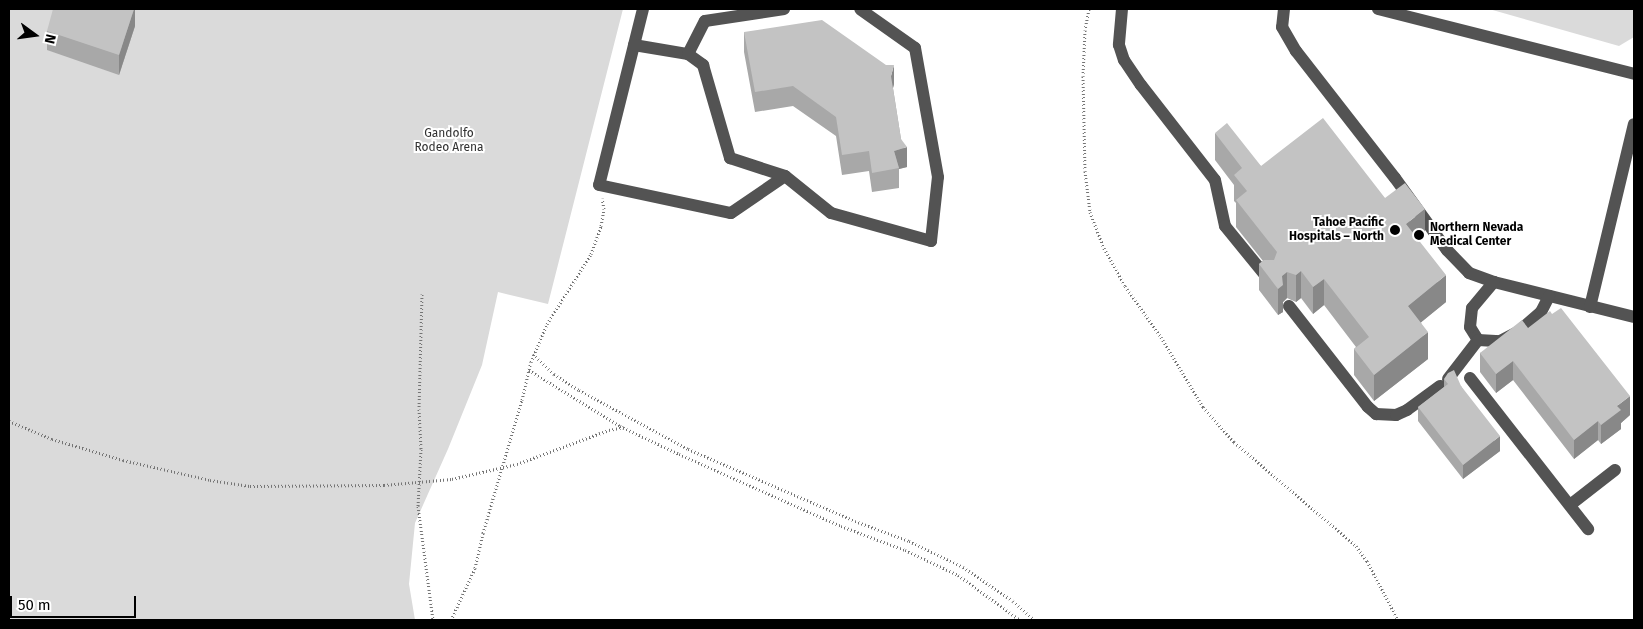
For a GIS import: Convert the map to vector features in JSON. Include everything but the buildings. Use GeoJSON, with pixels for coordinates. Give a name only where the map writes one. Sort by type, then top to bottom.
{"type":"FeatureCollection","features":[{"type":"Feature","properties":{"kind":"street"},"geometry":{"type":"LineString","coordinates":[[644,9],[599,185],[731,213],[785,176]]}},
{"type":"Feature","properties":{"kind":"street"},"geometry":{"type":"LineString","coordinates":[[688,54],[705,22],[784,9]]}},
{"type":"Feature","properties":{"kind":"street"},"geometry":{"type":"LineString","coordinates":[[634,45],[688,54],[703,65],[730,158],[785,176],[831,213],[931,241],[938,177],[915,48],[860,9]]}},
{"type":"Feature","properties":{"kind":"street"},"geometry":{"type":"LineString","coordinates":[[1122,9],[1119,44],[1124,60],[1141,85],[1215,180],[1225,226],[1268,280]]}},
{"type":"Feature","properties":{"kind":"street"},"geometry":{"type":"LineString","coordinates":[[1284,9],[1282,27],[1296,51],[1395,178],[1447,250],[1469,273],[1494,282],[1634,317]]}},
{"type":"Feature","properties":{"kind":"street"},"geometry":{"type":"LineString","coordinates":[[1378,9],[1634,74]]}},
{"type":"Feature","properties":{"kind":"street"},"geometry":{"type":"LineString","coordinates":[[1590,307],[1634,124]]}},
{"type":"Feature","properties":{"kind":"street"},"geometry":{"type":"LineString","coordinates":[[1478,340],[1470,327],[1472,308],[1494,282]]}},
{"type":"Feature","properties":{"kind":"street"},"geometry":{"type":"LineString","coordinates":[[1478,340],[1500,341],[1518,332],[1541,312],[1549,296]]}},
{"type":"Feature","properties":{"kind":"street"},"geometry":{"type":"LineString","coordinates":[[1289,306],[1368,407],[1376,414],[1396,415],[1407,410],[1444,382],[1464,371],[1478,340]]}},
{"type":"Feature","properties":{"kind":"street"},"geometry":{"type":"LineString","coordinates":[[1464,371],[1588,529]]}},
{"type":"Feature","properties":{"kind":"street"},"geometry":{"type":"LineString","coordinates":[[1570,505],[1615,470]]}},
{"type":"Feature","properties":{"kind":"path"},"geometry":{"type":"LineString","coordinates":[[1089,9],[1083,58],[1085,171],[1090,212],[1104,248],[1125,286],[1161,337],[1203,407],[1234,442],[1356,546],[1367,561],[1398,620]]}},
{"type":"Feature","properties":{"kind":"path"},"geometry":{"type":"LineString","coordinates":[[451,620],[472,575],[534,354],[547,324],[592,254],[597,240],[604,208],[599,185]]}},
{"type":"Feature","properties":{"kind":"path"},"geometry":{"type":"LineString","coordinates":[[422,294],[419,530],[432,620]]}},
{"type":"Feature","properties":{"kind":"path"},"geometry":{"type":"LineString","coordinates":[[534,354],[554,374],[579,390],[688,449],[854,521],[909,541],[964,567],[1013,601],[1034,620]]}},
{"type":"Feature","properties":{"kind":"path"},"geometry":{"type":"LineString","coordinates":[[529,370],[624,427],[679,454],[841,526],[933,562],[972,584],[1020,620]]}},
{"type":"Feature","properties":{"kind":"path"},"geometry":{"type":"LineString","coordinates":[[9,421],[52,439],[88,450],[228,484],[341,486],[452,479],[502,468],[609,430],[624,427]]}},
{"type":"Feature","properties":{"kind":"green space","name":"Gandolfo Rodeo Arena"},"geometry":{"type":"Polygon","coordinates":[[[9,9],[623,9],[548,304],[498,292],[482,365],[415,523],[409,584],[415,620],[9,620],[9,9]]]}},
{"type":"Feature","properties":{"kind":"green space"},"geometry":{"type":"Polygon","coordinates":[[[1489,9],[1634,9],[1634,37],[1619,46],[1489,9]]]}},
{"type":"Feature","properties":{"kind":"place","name":"Tahoe Pacific Hospitals – North"},"geometry":{"type":"Point","coordinates":[1395,230]}},
{"type":"Feature","properties":{"kind":"place","name":"Northern Nevada Medical Center"},"geometry":{"type":"Point","coordinates":[1419,235]}}]}
